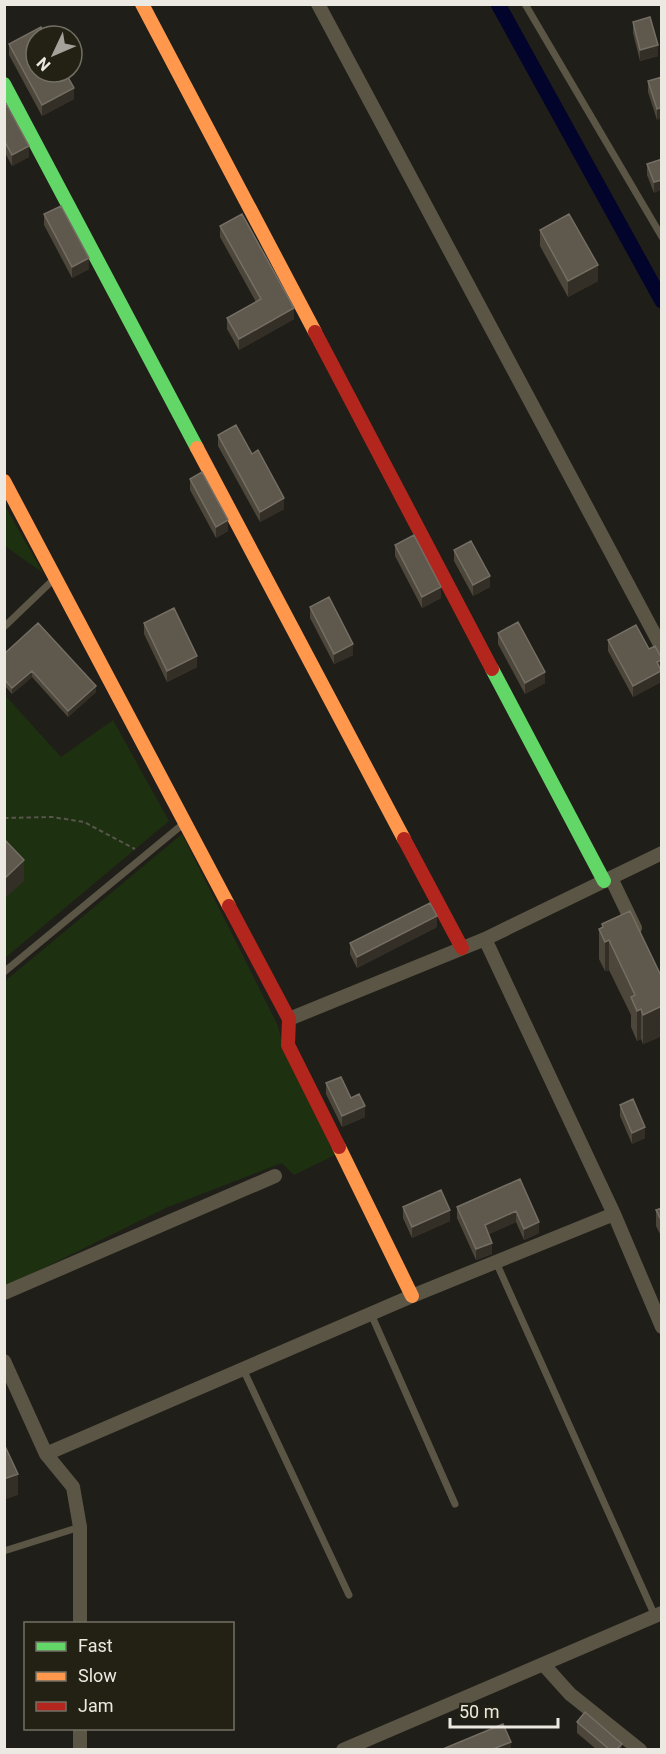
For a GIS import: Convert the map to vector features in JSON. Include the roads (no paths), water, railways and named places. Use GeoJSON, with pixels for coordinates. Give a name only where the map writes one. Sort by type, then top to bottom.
{"type":"FeatureCollection","features":[{"type":"Feature","properties":{"kind":"street"},"geometry":{"type":"LineString","coordinates":[[142,4],[641,942]]}},
{"type":"Feature","properties":{"kind":"street"},"geometry":{"type":"LineString","coordinates":[[318,4],[662,648]]}},
{"type":"Feature","properties":{"kind":"street"},"geometry":{"type":"LineString","coordinates":[[4,84],[462,948]]}},
{"type":"Feature","properties":{"kind":"street"},"geometry":{"type":"LineString","coordinates":[[4,481],[289,1019],[288,1045],[412,1296]]}},
{"type":"Feature","properties":{"kind":"street"},"geometry":{"type":"LineString","coordinates":[[289,1019],[485,939],[662,853]]}},
{"type":"Feature","properties":{"kind":"street"},"geometry":{"type":"LineString","coordinates":[[485,939],[614,1214],[662,1327]]}},
{"type":"Feature","properties":{"kind":"street"},"geometry":{"type":"LineString","coordinates":[[4,1293],[275,1176]]}},
{"type":"Feature","properties":{"kind":"street"},"geometry":{"type":"LineString","coordinates":[[46,1454],[412,1296],[614,1214]]}},
{"type":"Feature","properties":{"kind":"street"},"geometry":{"type":"LineString","coordinates":[[4,1361],[46,1454],[73,1487],[80,1527],[80,1622]]}},
{"type":"Feature","properties":{"kind":"street"},"geometry":{"type":"LineString","coordinates":[[343,1749],[658,1614]]}},
{"type":"Feature","properties":{"kind":"street"},"geometry":{"type":"LineString","coordinates":[[543,1664],[570,1694],[640,1749]]}},
{"type":"Feature","properties":{"kind":"street"},"geometry":{"type":"LineString","coordinates":[[80,1730],[80,1749]]}},
{"type":"Feature","properties":{"kind":"lane"},"geometry":{"type":"LineString","coordinates":[[525,4],[662,237]]}},
{"type":"Feature","properties":{"kind":"lane"},"geometry":{"type":"LineString","coordinates":[[4,627],[56,578]]}},
{"type":"Feature","properties":{"kind":"lane"},"geometry":{"type":"LineString","coordinates":[[4,972],[185,823]]}},
{"type":"Feature","properties":{"kind":"lane"},"geometry":{"type":"LineString","coordinates":[[496,1262],[658,1614]]}},
{"type":"Feature","properties":{"kind":"lane"},"geometry":{"type":"LineString","coordinates":[[371,1314],[455,1504]]}},
{"type":"Feature","properties":{"kind":"lane"},"geometry":{"type":"LineString","coordinates":[[243,1369],[349,1595]]}},
{"type":"Feature","properties":{"kind":"lane"},"geometry":{"type":"LineString","coordinates":[[4,1551],[80,1527]]}},
{"type":"Feature","properties":{"kind":"waterway"},"geometry":{"type":"LineString","coordinates":[[498,4],[662,301]]}}]}
